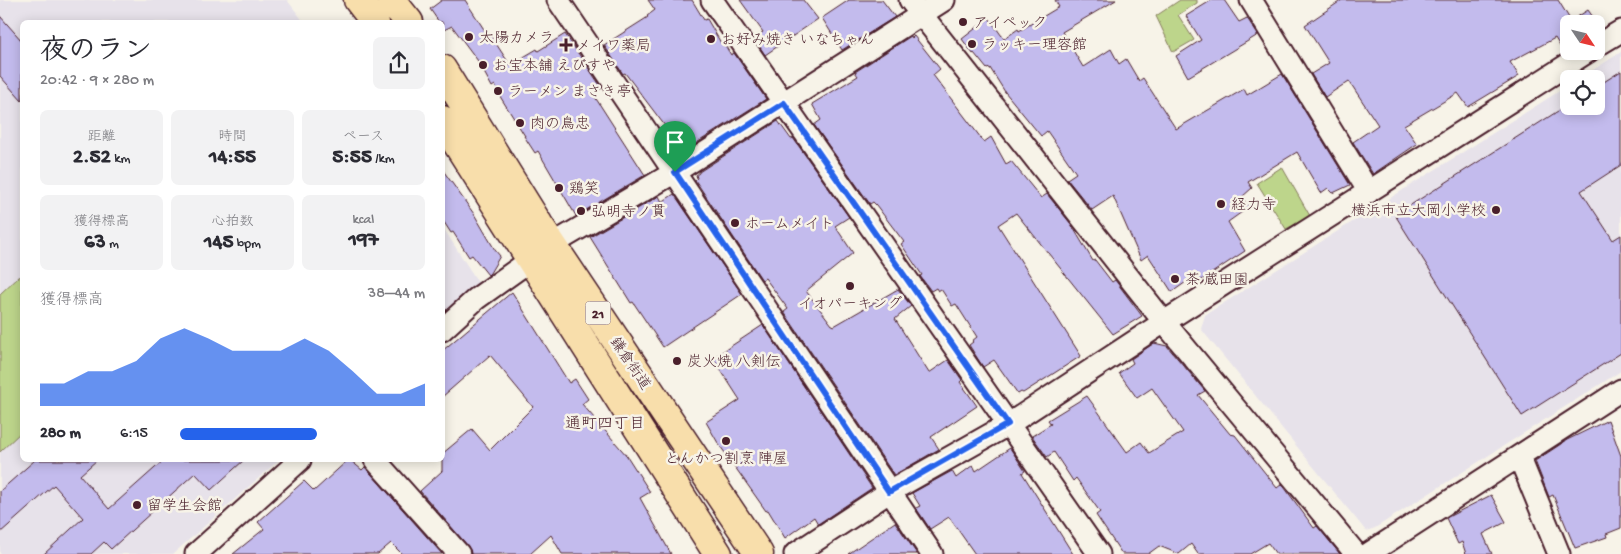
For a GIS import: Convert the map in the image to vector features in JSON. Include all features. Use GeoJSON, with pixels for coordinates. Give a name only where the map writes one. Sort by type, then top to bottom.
{"type":"FeatureCollection","features":[{"type":"Feature","properties":{"kind":"main road"},"geometry":{"type":"LineString","coordinates":[[358,0],[373,20]]}},
{"type":"Feature","properties":{"kind":"main road"},"geometry":{"type":"LineString","coordinates":[[391,0],[407,20]]}},
{"type":"Feature","properties":{"kind":"main road","name":"鎌倉街道"},"geometry":{"type":"LineString","coordinates":[[445,74],[542,252],[718,554]]}},
{"type":"Feature","properties":{"kind":"main road","name":"鎌倉街道"},"geometry":{"type":"LineString","coordinates":[[445,124],[542,252],[759,554]]}},
{"type":"Feature","properties":{"kind":"street"},"geometry":{"type":"LineString","coordinates":[[558,0],[932,554]]}},
{"type":"Feature","properties":{"kind":"street"},"geometry":{"type":"LineString","coordinates":[[712,0],[1099,554]]}},
{"type":"Feature","properties":{"kind":"street"},"geometry":{"type":"LineString","coordinates":[[445,327],[476,299],[542,252],[675,172],[784,103],[916,7],[944,0]]}},
{"type":"Feature","properties":{"kind":"street"},"geometry":{"type":"LineString","coordinates":[[1251,0],[1369,192]]}},
{"type":"Feature","properties":{"kind":"street"},"geometry":{"type":"LineString","coordinates":[[916,7],[1164,322],[1356,554]]}},
{"type":"Feature","properties":{"kind":"street"},"geometry":{"type":"LineString","coordinates":[[1605,41],[1621,31]]}},
{"type":"Feature","properties":{"kind":"street"},"geometry":{"type":"LineString","coordinates":[[794,554],[889,492],[1008,424],[1164,322],[1575,60]]}},
{"type":"Feature","properties":{"kind":"street"},"geometry":{"type":"LineString","coordinates":[[1368,554],[1621,390]]}},
{"type":"Feature","properties":{"kind":"street"},"geometry":{"type":"LineString","coordinates":[[1519,456],[1559,554]]}},
{"type":"Feature","properties":{"kind":"street"},"geometry":{"type":"LineString","coordinates":[[196,554],[298,462]]}},
{"type":"Feature","properties":{"kind":"street"},"geometry":{"type":"LineString","coordinates":[[377,462],[459,554]]}},
{"type":"Feature","properties":{"kind":"shaded area"},"geometry":{"type":"Polygon","coordinates":[[[0,0],[287,0],[302,20],[20,20],[20,462],[277,462],[173,554],[0,554],[0,0]]]}},
{"type":"Feature","properties":{"kind":"shaded area","name":"横浜市立大岡小学校"},"geometry":{"type":"Polygon","coordinates":[[[1621,52],[1621,371],[1375,528],[1366,531],[1201,329],[1205,315],[1560,91],[1560,115],[1605,115],[1605,70],[1593,70],[1621,52]]]}},
{"type":"Feature","properties":{"kind":"shaded area"},"geometry":{"type":"Polygon","coordinates":[[[445,231],[479,284],[445,314],[445,231]]]}},
{"type":"Feature","properties":{"kind":"green space"},"geometry":{"type":"Polygon","coordinates":[[[1180,0],[1197,0],[1197,3],[1178,15],[1194,40],[1173,52],[1156,16],[1180,0]]]}},
{"type":"Feature","properties":{"kind":"green space"},"geometry":{"type":"Polygon","coordinates":[[[1282,167],[1310,216],[1286,229],[1257,183],[1282,167]]]}},
{"type":"Feature","properties":{"kind":"green space"},"geometry":{"type":"Polygon","coordinates":[[[19,276],[20,433],[0,452],[0,294],[19,276]]]}},
{"type":"Feature","properties":{"kind":"building"},"geometry":{"type":"Polygon","coordinates":[[[442,0],[465,0],[510,65],[537,49],[538,51],[565,34],[602,88],[593,94],[645,175],[576,216],[538,151],[535,153],[524,136],[495,85],[492,87],[478,61],[452,26],[445,30],[445,20],[438,20],[430,9],[442,0]]]}},
{"type":"Feature","properties":{"kind":"building"},"geometry":{"type":"Polygon","coordinates":[[[648,0],[692,0],[704,20],[707,19],[721,43],[723,42],[731,55],[734,53],[766,99],[684,151],[625,73],[623,74],[604,45],[648,17],[655,10],[648,0]]]}},
{"type":"Feature","properties":{"kind":"building"},"geometry":{"type":"Polygon","coordinates":[[[740,0],[803,0],[818,19],[765,55],[754,38],[763,32],[740,0]]]}},
{"type":"Feature","properties":{"kind":"building"},"geometry":{"type":"Polygon","coordinates":[[[849,0],[882,0],[895,17],[842,50],[822,18],[849,0]]]}},
{"type":"Feature","properties":{"kind":"building"},"geometry":{"type":"Polygon","coordinates":[[[1055,0],[1116,0],[1062,32],[1083,67],[1111,49],[1119,64],[1126,59],[1139,81],[1143,78],[1176,129],[1244,89],[1247,95],[1282,74],[1350,185],[1333,193],[1328,188],[1321,193],[1297,152],[1248,182],[1252,188],[1242,197],[1249,207],[1228,222],[1245,251],[1200,281],[1196,275],[1172,292],[1148,255],[1141,260],[1113,196],[1092,210],[1067,179],[1076,173],[1047,131],[1041,136],[1005,92],[990,68],[987,69],[962,39],[989,18],[1004,39],[1018,29],[1019,31],[1059,7],[1055,0]]]}},
{"type":"Feature","properties":{"kind":"building"},"geometry":{"type":"Polygon","coordinates":[[[1212,0],[1224,0],[1239,22],[1247,18],[1258,35],[1188,77],[1176,56],[1201,40],[1186,16],[1212,0]]]}},
{"type":"Feature","properties":{"kind":"building"},"geometry":{"type":"Polygon","coordinates":[[[1342,0],[1558,0],[1567,15],[1560,15],[1560,46],[1555,38],[1510,62],[1519,76],[1468,107],[1458,93],[1404,125],[1417,144],[1373,174],[1353,142],[1378,125],[1349,81],[1325,97],[1311,74],[1329,63],[1305,25],[1342,0]]]}},
{"type":"Feature","properties":{"kind":"building"},"geometry":{"type":"Polygon","coordinates":[[[1588,10],[1592,15],[1580,15],[1588,10]]]}},
{"type":"Feature","properties":{"kind":"building"},"geometry":{"type":"Polygon","coordinates":[[[0,16],[20,39],[20,99],[0,76],[0,16]]]}},
{"type":"Feature","properties":{"kind":"building"},"geometry":{"type":"Polygon","coordinates":[[[911,36],[912,38],[914,36],[940,69],[933,75],[984,142],[991,137],[1006,164],[1011,161],[1041,198],[1047,194],[1071,224],[1093,261],[1095,260],[1112,282],[1115,280],[1142,316],[1113,334],[1016,213],[998,225],[1081,356],[1023,393],[1018,394],[994,360],[983,367],[969,345],[977,337],[956,304],[952,306],[941,289],[938,291],[936,288],[931,291],[901,244],[904,242],[876,205],[873,202],[870,204],[814,125],[821,120],[812,104],[858,76],[855,72],[911,36]]]}},
{"type":"Feature","properties":{"kind":"building"},"geometry":{"type":"Polygon","coordinates":[[[1621,71],[1621,165],[1581,191],[1613,240],[1621,235],[1621,353],[1522,416],[1395,215],[1560,110],[1560,115],[1605,115],[1605,81],[1621,71]]]}},
{"type":"Feature","properties":{"kind":"building"},"geometry":{"type":"Polygon","coordinates":[[[778,121],[791,139],[793,138],[849,217],[835,226],[853,253],[806,291],[834,326],[898,289],[911,306],[895,319],[929,373],[948,360],[962,380],[960,382],[977,406],[931,437],[939,449],[894,475],[784,312],[788,309],[765,278],[762,280],[695,180],[699,172],[778,121]]]}},
{"type":"Feature","properties":{"kind":"building"},"geometry":{"type":"Polygon","coordinates":[[[445,173],[474,214],[500,256],[488,275],[472,255],[469,257],[453,232],[451,233],[445,224],[445,173]]]}},
{"type":"Feature","properties":{"kind":"building"},"geometry":{"type":"Polygon","coordinates":[[[674,194],[742,294],[663,347],[633,302],[631,303],[590,237],[659,196],[662,202],[674,194]]]}},
{"type":"Feature","properties":{"kind":"building"},"geometry":{"type":"Polygon","coordinates":[[[512,292],[569,383],[575,379],[588,399],[582,404],[627,456],[650,492],[640,498],[671,554],[562,554],[551,535],[530,554],[471,554],[468,546],[420,491],[442,471],[442,462],[445,462],[445,452],[472,429],[490,450],[533,407],[490,355],[445,394],[445,348],[512,292]]]}},
{"type":"Feature","properties":{"kind":"building"},"geometry":{"type":"Polygon","coordinates":[[[763,325],[872,488],[818,524],[814,517],[785,538],[768,510],[766,511],[718,443],[706,422],[740,400],[713,358],[763,325]]]}},
{"type":"Feature","properties":{"kind":"building"},"geometry":{"type":"Polygon","coordinates":[[[1154,343],[1167,346],[1205,391],[1198,395],[1230,434],[1235,435],[1277,488],[1282,484],[1314,528],[1317,526],[1340,554],[1276,554],[1268,543],[1250,554],[1198,554],[1191,544],[1179,554],[1159,546],[1148,554],[1122,554],[1096,515],[1100,512],[1076,478],[1073,481],[1054,452],[1047,457],[1032,436],[1051,424],[1048,420],[1087,396],[1127,452],[1141,442],[1149,453],[1183,432],[1152,388],[1137,398],[1119,373],[1133,363],[1131,359],[1154,343]]]}},
{"type":"Feature","properties":{"kind":"building"},"geometry":{"type":"Polygon","coordinates":[[[1608,420],[1621,456],[1621,528],[1606,534],[1607,537],[1575,548],[1553,495],[1549,497],[1535,461],[1567,440],[1608,420]]]}},
{"type":"Feature","properties":{"kind":"building"},"geometry":{"type":"Polygon","coordinates":[[[1010,448],[1025,471],[1022,473],[1073,554],[975,554],[949,517],[930,529],[916,508],[920,506],[912,493],[952,471],[956,478],[973,465],[976,471],[1010,448]]]}},
{"type":"Feature","properties":{"kind":"building","name":"留学生会館"},"geometry":{"type":"Polygon","coordinates":[[[33,462],[95,462],[80,475],[109,509],[162,462],[242,462],[211,490],[195,473],[111,549],[104,542],[91,554],[44,554],[83,518],[54,485],[0,533],[0,491],[33,462]]]}},
{"type":"Feature","properties":{"kind":"building"},"geometry":{"type":"Polygon","coordinates":[[[346,462],[352,462],[362,470],[365,467],[442,554],[402,554],[391,543],[378,554],[233,554],[264,529],[258,522],[304,481],[314,491],[346,462]]]}},
{"type":"Feature","properties":{"kind":"building"},"geometry":{"type":"Polygon","coordinates":[[[1491,495],[1506,522],[1483,534],[1492,554],[1466,554],[1462,542],[1458,544],[1446,518],[1491,495]]]}},
{"type":"Feature","properties":{"kind":"building"},"geometry":{"type":"Polygon","coordinates":[[[895,522],[917,554],[848,554],[895,522]]]}},
{"type":"Feature","properties":{"kind":"place","name":"アイペック"},"geometry":{"type":"Point","coordinates":[963,22]}},
{"type":"Feature","properties":{"kind":"place","name":"太陽カメラ"},"geometry":{"type":"Point","coordinates":[469,37]}},
{"type":"Feature","properties":{"kind":"place","name":"お好み焼き いなちゃん"},"geometry":{"type":"Point","coordinates":[711,39]}},
{"type":"Feature","properties":{"kind":"place","name":"ラッキー理容館"},"geometry":{"type":"Point","coordinates":[972,44]}},
{"type":"Feature","properties":{"kind":"place","name":"メイワ薬局"},"geometry":{"type":"Point","coordinates":[566,45]}},
{"type":"Feature","properties":{"kind":"place","name":"お宝本舗 えびすや"},"geometry":{"type":"Point","coordinates":[483,65]}},
{"type":"Feature","properties":{"kind":"place","name":"ラーメン まさき亭"},"geometry":{"type":"Point","coordinates":[498,91]}},
{"type":"Feature","properties":{"kind":"place","name":"肉の鳥忠"},"geometry":{"type":"Point","coordinates":[520,123]}},
{"type":"Feature","properties":{"kind":"place","name":"鶏笑"},"geometry":{"type":"Point","coordinates":[559,188]}},
{"type":"Feature","properties":{"kind":"place","name":"経力寺"},"geometry":{"type":"Point","coordinates":[1221,204]}},
{"type":"Feature","properties":{"kind":"place","name":"横浜市立大岡小学校"},"geometry":{"type":"Point","coordinates":[1496,210]}},
{"type":"Feature","properties":{"kind":"place","name":"弘明寺ノ貫"},"geometry":{"type":"Point","coordinates":[581,211]}},
{"type":"Feature","properties":{"kind":"place","name":"ホームメイト"},"geometry":{"type":"Point","coordinates":[735,223]}},
{"type":"Feature","properties":{"kind":"place","name":"茶 蔵田園"},"geometry":{"type":"Point","coordinates":[1175,279]}},
{"type":"Feature","properties":{"kind":"place","name":"イオパーキング"},"geometry":{"type":"Point","coordinates":[850,286]}},
{"type":"Feature","properties":{"kind":"place","name":"炭火焼 八剣伝"},"geometry":{"type":"Point","coordinates":[677,361]}},
{"type":"Feature","properties":{"kind":"place","name":"とんかつ割烹 陣屋"},"geometry":{"type":"Point","coordinates":[726,441]}},
{"type":"Feature","properties":{"kind":"place","name":"留学生会館"},"geometry":{"type":"Point","coordinates":[137,505]}},
{"type":"Feature","properties":{"kind":"district","name":"通町四丁目"},"geometry":{"type":"Point","coordinates":[605,422]}},
{"type":"Feature","properties":{"kind":"route"},"geometry":{"type":"LineString","coordinates":[[784,103],[1008,424],[889,492],[675,172],[784,103]]}}]}
